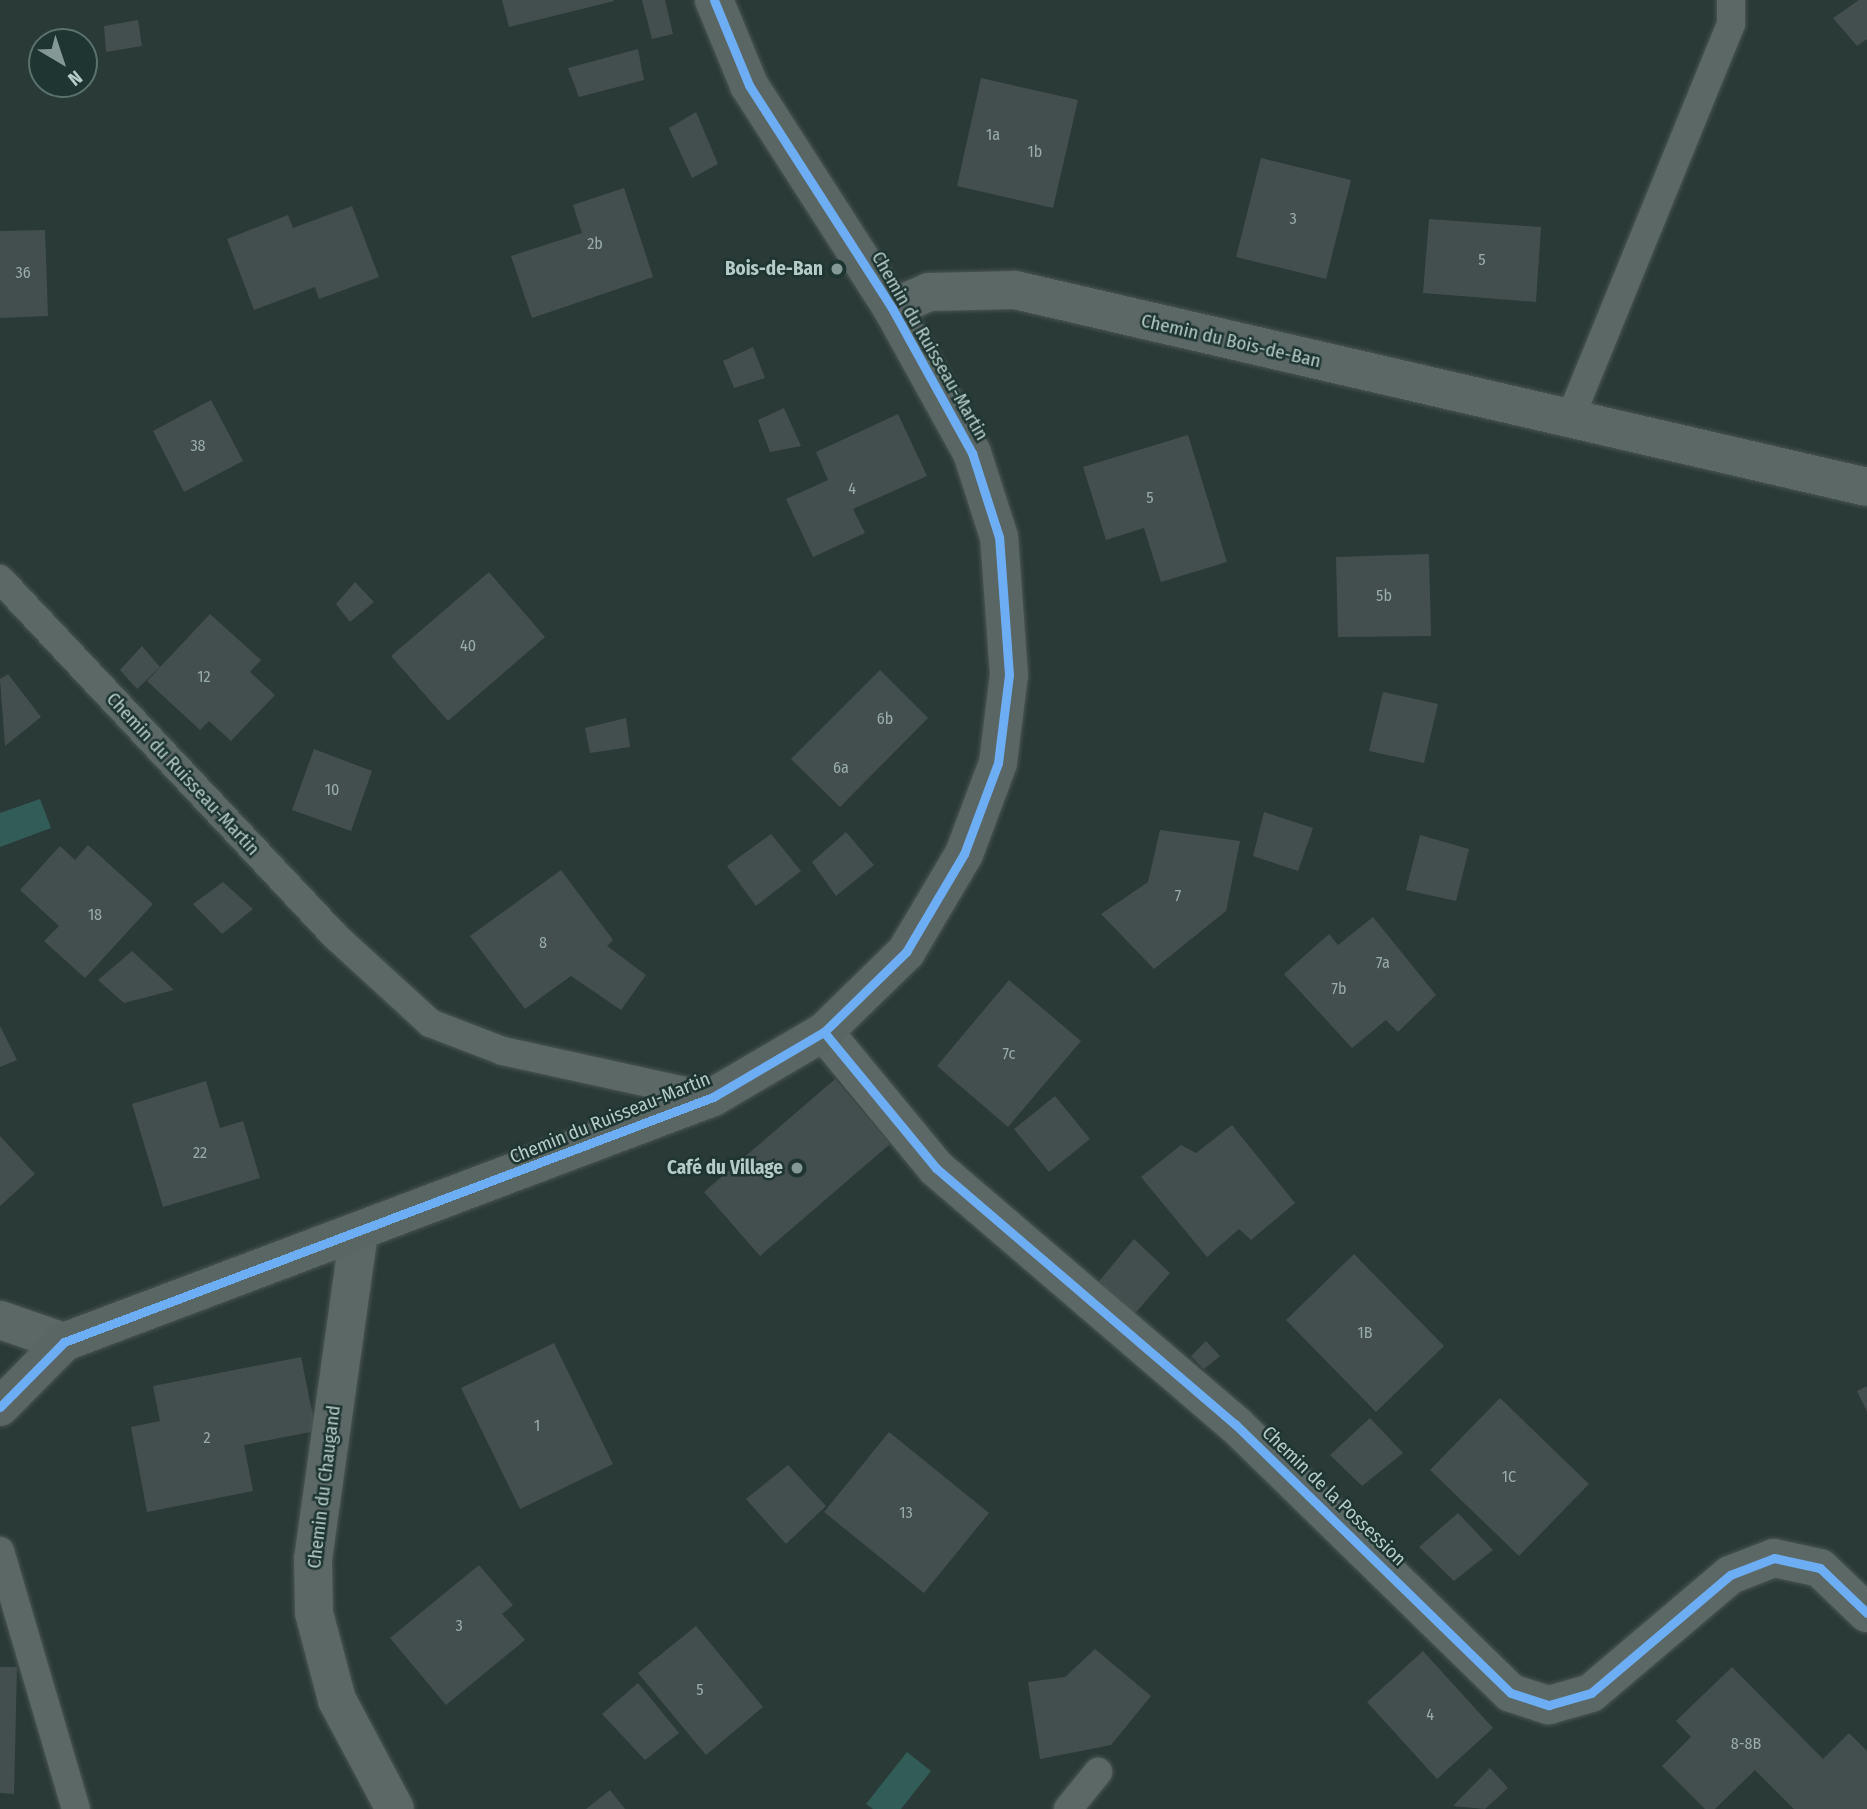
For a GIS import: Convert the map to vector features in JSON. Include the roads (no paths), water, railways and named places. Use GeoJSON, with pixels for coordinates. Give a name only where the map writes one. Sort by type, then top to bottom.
{"type":"FeatureCollection","features":[{"type":"Feature","properties":{"kind":"street","name":"Chemin du Ruisseau-Martin"},"geometry":{"type":"LineString","coordinates":[[0,1407],[64,1342],[713,1097],[824,1032],[906,953],[964,854],[998,763],[1009,676],[999,537],[992,513],[972,453],[892,307],[749,85],[714,0]]}},
{"type":"Feature","properties":{"kind":"street","name":"Chemin du Bois-de-Ban"},"geometry":{"type":"LineString","coordinates":[[892,307],[929,292],[1015,290],[1569,421],[1867,487]]}},
{"type":"Feature","properties":{"kind":"street","name":"Chemin de la Possession"},"geometry":{"type":"LineString","coordinates":[[824,1032],[936,1168],[1235,1424],[1511,1693],[1549,1705],[1591,1693],[1730,1575],[1774,1558],[1821,1568],[1867,1613]]}},
{"type":"Feature","properties":{"kind":"street","name":"Chemin du Chaugand"},"geometry":{"type":"LineString","coordinates":[[359,1232],[313,1559],[314,1613],[337,1700],[395,1809]]}},
{"type":"Feature","properties":{"kind":"street"},"geometry":{"type":"LineString","coordinates":[[0,1320],[64,1342]]}},
{"type":"Feature","properties":{"kind":"lane"},"geometry":{"type":"LineString","coordinates":[[1569,421],[1731,24],[1731,0]]}},
{"type":"Feature","properties":{"kind":"lane","name":"Chemin du Ruisseau-Martin"},"geometry":{"type":"LineString","coordinates":[[0,579],[333,934],[430,1023],[503,1051],[713,1097]]}},
{"type":"Feature","properties":{"kind":"lane"},"geometry":{"type":"LineString","coordinates":[[0,1550],[76,1809]]}},
{"type":"Feature","properties":{"kind":"lane"},"geometry":{"type":"LineString","coordinates":[[1068,1809],[1098,1772]]}},
{"type":"Feature","properties":{"kind":"place","name":"Bois-de-Ban"},"geometry":{"type":"Point","coordinates":[837,269]}},
{"type":"Feature","properties":{"kind":"place","name":"Café du Village"},"geometry":{"type":"Point","coordinates":[797,1168]}}]}
